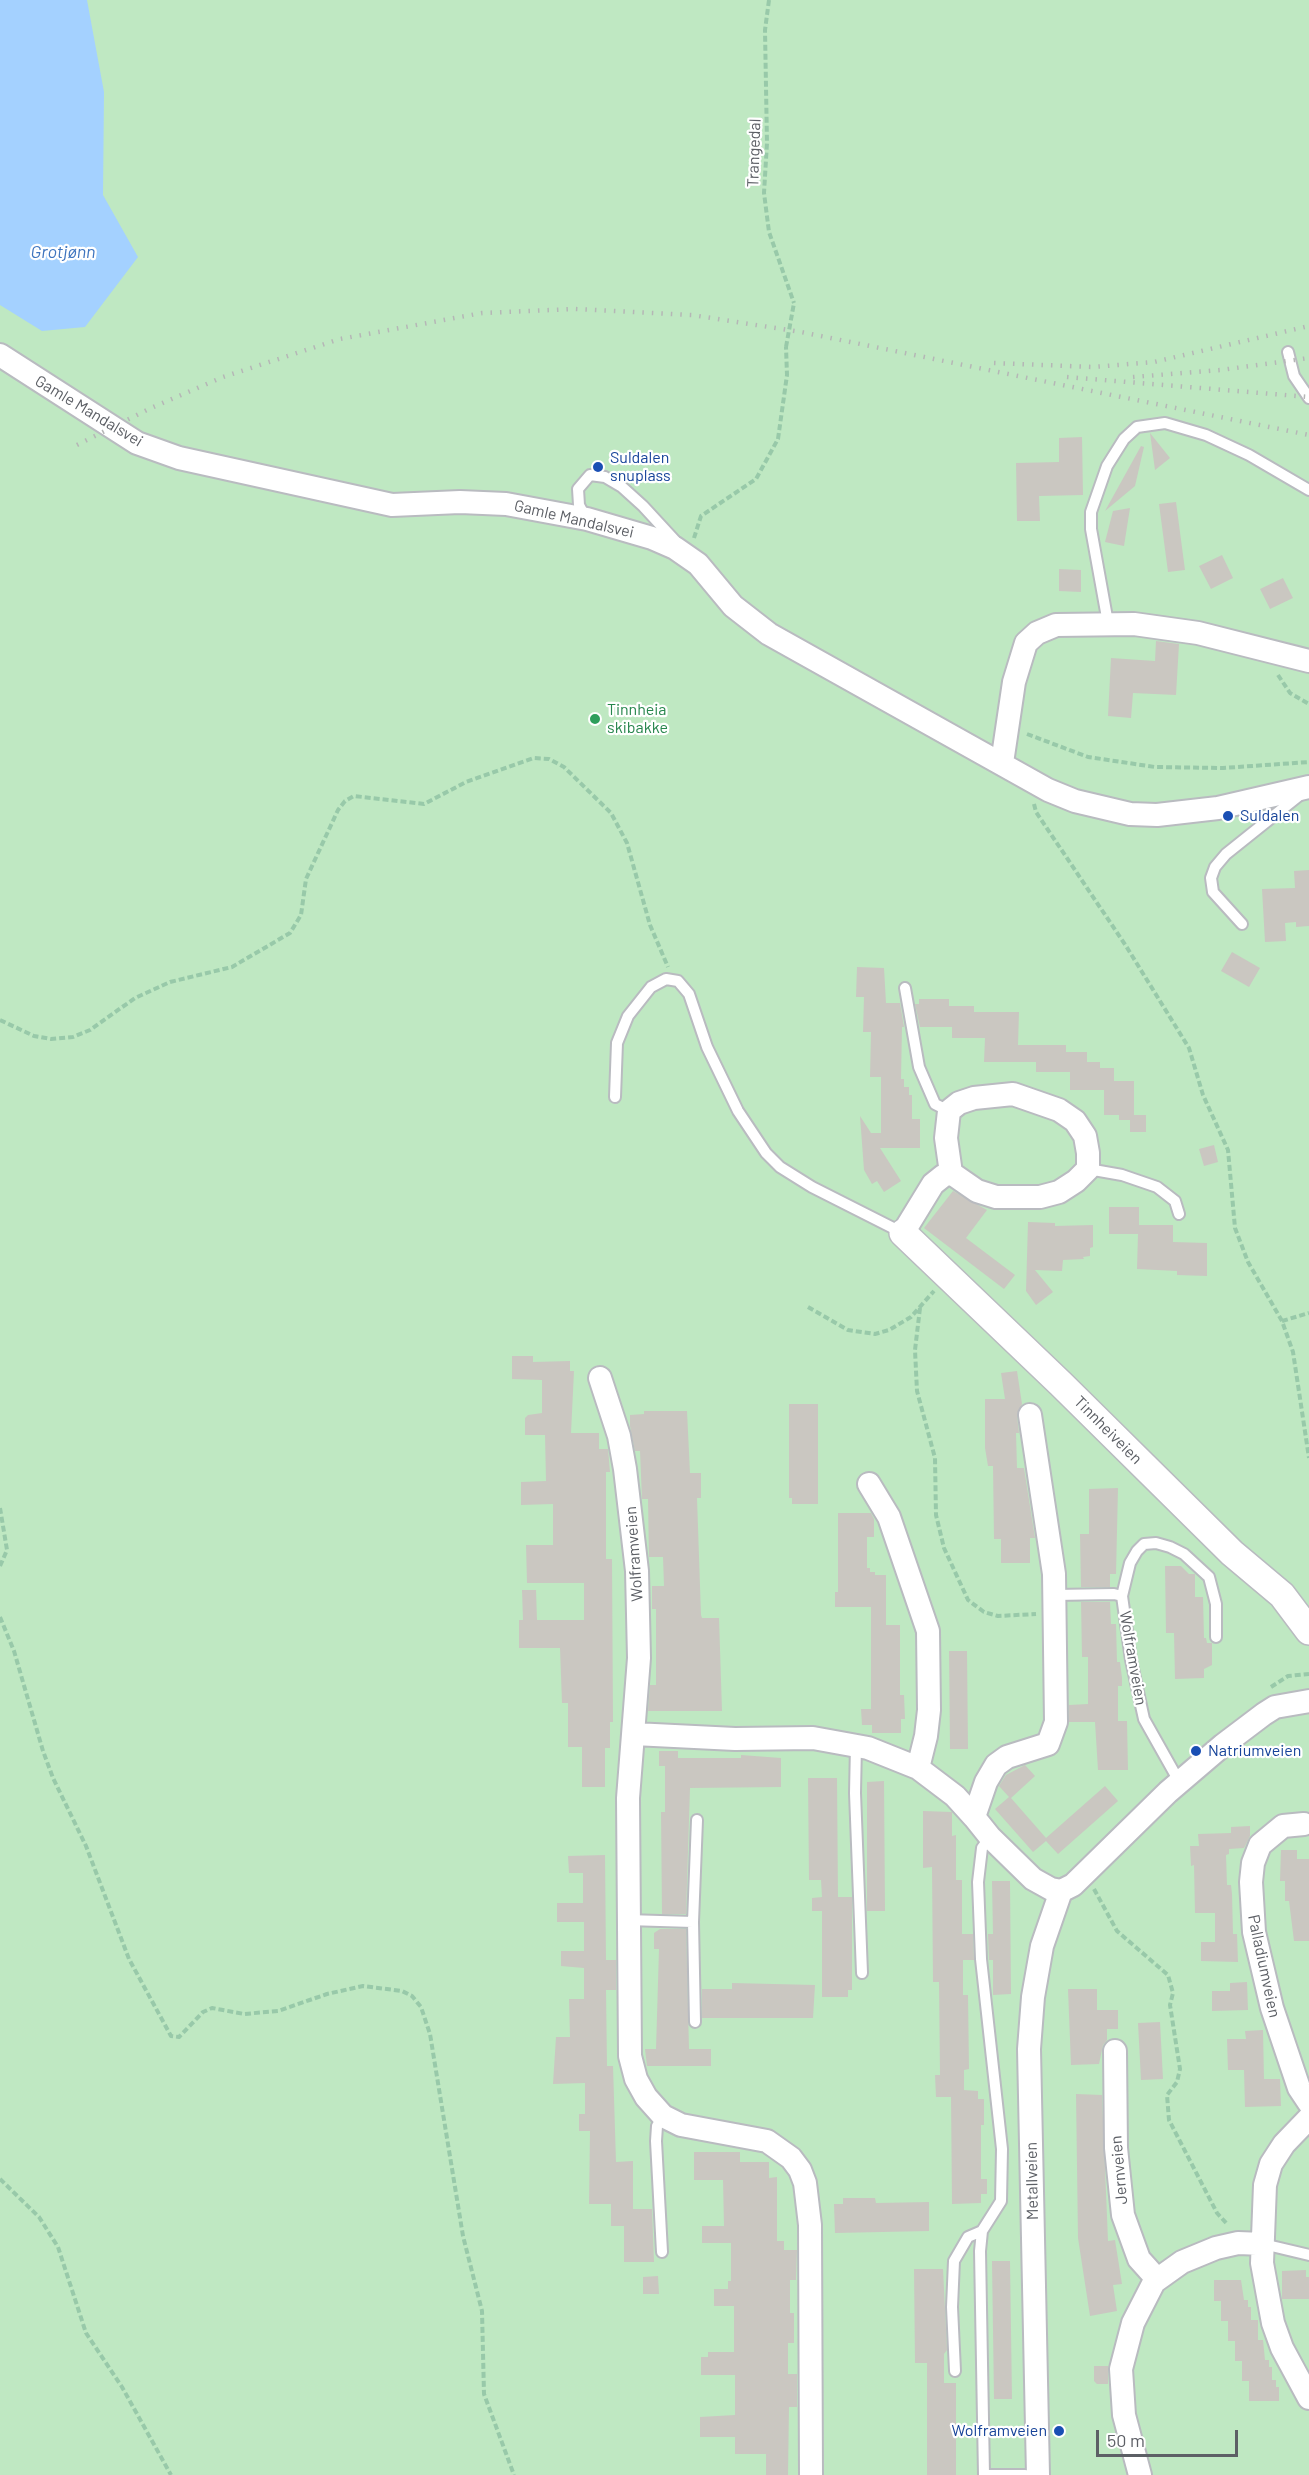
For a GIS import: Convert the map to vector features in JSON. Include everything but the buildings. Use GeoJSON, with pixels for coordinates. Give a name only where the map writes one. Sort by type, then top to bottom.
{"type":"FeatureCollection","features":[{"type":"Feature","properties":{"kind":"street","name":"Gamle Mandalsvei"},"geometry":{"type":"LineString","coordinates":[[0,355],[137,443],[179,458],[392,505],[460,502],[506,504],[587,519],[652,538],[688,556],[733,606],[769,634],[1029,779],[1075,801],[1101,809],[1139,814],[1182,813],[1218,808],[1309,787]]}},
{"type":"Feature","properties":{"kind":"street"},"geometry":{"type":"LineString","coordinates":[[1002,763],[1006,723],[1014,682],[1026,643],[1037,633],[1056,625],[1108,623],[1198,633],[1309,661]]}},
{"type":"Feature","properties":{"kind":"street"},"geometry":{"type":"LineString","coordinates":[[1012,1094],[1059,1110],[1075,1121],[1085,1136],[1088,1169],[1076,1181],[1059,1192],[1040,1197],[996,1197],[977,1191],[951,1173],[946,1138],[949,1111],[959,1103],[974,1098],[1012,1094]]}},
{"type":"Feature","properties":{"kind":"street"},"geometry":{"type":"LineString","coordinates":[[903,1233],[933,1184],[951,1173]]}},
{"type":"Feature","properties":{"kind":"street","name":"Tinnheiveien"},"geometry":{"type":"LineString","coordinates":[[903,1233],[1070,1392],[1232,1553],[1282,1595],[1309,1631]]}},
{"type":"Feature","properties":{"kind":"street","name":"Wolframveien"},"geometry":{"type":"LineString","coordinates":[[600,1378],[619,1436],[635,1539],[639,1658],[628,1798],[627,1920],[630,2056],[636,2079],[646,2097],[663,2116],[681,2125],[767,2141],[791,2158],[802,2177],[810,2225],[811,2475]]}},
{"type":"Feature","properties":{"kind":"street"},"geometry":{"type":"LineString","coordinates":[[974,1817],[986,1782],[996,1765],[1007,1757],[1047,1744],[1052,1738],[1058,1701],[1054,1667],[1055,1604],[1030,1415]]}},
{"type":"Feature","properties":{"kind":"street"},"geometry":{"type":"LineString","coordinates":[[869,1484],[889,1518],[928,1631],[929,1710],[926,1736],[918,1768]]}},
{"type":"Feature","properties":{"kind":"street"},"geometry":{"type":"LineString","coordinates":[[633,1734],[735,1739],[813,1738],[856,1745],[918,1768],[955,1796],[990,1837],[1033,1879],[1051,1890],[1062,1891],[1083,1875],[1223,1745],[1269,1711],[1285,1704],[1309,1701]]}},
{"type":"Feature","properties":{"kind":"street","name":"Palladiumveien"},"geometry":{"type":"LineString","coordinates":[[1307,1826],[1283,1826],[1260,1845],[1253,1863],[1251,1882],[1254,1932],[1272,2008],[1299,2088],[1309,2103]]}},
{"type":"Feature","properties":{"kind":"street","name":"Metallveien"},"geometry":{"type":"LineString","coordinates":[[1038,2475],[1029,2049],[1033,1997],[1042,1946],[1062,1891]]}},
{"type":"Feature","properties":{"kind":"street","name":"Jernveien"},"geometry":{"type":"LineString","coordinates":[[1115,2051],[1116,2148],[1123,2215],[1139,2259],[1156,2279]]}},
{"type":"Feature","properties":{"kind":"street"},"geometry":{"type":"LineString","coordinates":[[1309,2118],[1284,2144],[1271,2164],[1265,2185],[1262,2263],[1273,2323],[1282,2348],[1309,2398]]}},
{"type":"Feature","properties":{"kind":"street"},"geometry":{"type":"LineString","coordinates":[[1140,2475],[1124,2415],[1121,2369],[1133,2323],[1156,2279],[1182,2262],[1216,2248],[1238,2243],[1263,2244]]}},
{"type":"Feature","properties":{"kind":"lane"},"geometry":{"type":"LineString","coordinates":[[1288,352],[1294,376],[1309,398]]}},
{"type":"Feature","properties":{"kind":"lane"},"geometry":{"type":"LineString","coordinates":[[1108,623],[1091,529],[1091,512],[1107,466],[1124,439],[1137,427],[1165,423],[1206,435],[1249,455],[1309,490]]}},
{"type":"Feature","properties":{"kind":"lane"},"geometry":{"type":"LineString","coordinates":[[587,519],[579,505],[578,489],[590,475],[605,477],[622,487],[643,506],[688,556]]}},
{"type":"Feature","properties":{"kind":"lane"},"geometry":{"type":"LineString","coordinates":[[1242,924],[1221,904],[1213,892],[1211,878],[1215,867],[1226,854],[1280,813],[1309,787]]}},
{"type":"Feature","properties":{"kind":"lane"},"geometry":{"type":"LineString","coordinates":[[615,1097],[617,1043],[628,1016],[648,990],[666,979],[673,979],[682,984],[689,994],[706,1047],[738,1110],[766,1153],[780,1167],[812,1187],[903,1233]]}},
{"type":"Feature","properties":{"kind":"lane"},"geometry":{"type":"LineString","coordinates":[[905,988],[919,1067],[935,1104],[949,1111]]}},
{"type":"Feature","properties":{"kind":"lane"},"geometry":{"type":"LineString","coordinates":[[1088,1169],[1122,1175],[1156,1187],[1175,1201],[1179,1214]]}},
{"type":"Feature","properties":{"kind":"lane","name":"Wolframveien"},"geometry":{"type":"LineString","coordinates":[[1180,1783],[1144,1719],[1122,1596],[1130,1563],[1144,1544],[1156,1543],[1184,1554],[1209,1577],[1216,1604],[1216,1637]]}},
{"type":"Feature","properties":{"kind":"lane","name":"Wolframveien"},"geometry":{"type":"LineString","coordinates":[[1055,1604],[1114,1594],[1122,1596]]}},
{"type":"Feature","properties":{"kind":"lane"},"geometry":{"type":"LineString","coordinates":[[856,1745],[855,1793],[862,1973]]}},
{"type":"Feature","properties":{"kind":"lane"},"geometry":{"type":"LineString","coordinates":[[695,2022],[693,1922],[698,1820]]}},
{"type":"Feature","properties":{"kind":"lane","name":"Metallveien"},"geometry":{"type":"LineString","coordinates":[[990,1837],[982,1848],[978,1882],[981,1959],[1002,2149],[1001,2201],[982,2231],[980,2251],[986,2475],[1025,2475]]}},
{"type":"Feature","properties":{"kind":"lane"},"geometry":{"type":"LineString","coordinates":[[627,1920],[693,1922]]}},
{"type":"Feature","properties":{"kind":"lane"},"geometry":{"type":"LineString","coordinates":[[662,2252],[656,2141],[657,2126],[663,2116]]}},
{"type":"Feature","properties":{"kind":"lane","name":"Metallveien"},"geometry":{"type":"LineString","coordinates":[[955,2371],[952,2307],[954,2260],[968,2237],[982,2231]]}},
{"type":"Feature","properties":{"kind":"lane"},"geometry":{"type":"LineString","coordinates":[[1263,2244],[1309,2255]]}},
{"type":"Feature","properties":{"kind":"path","name":"Trangedal"},"geometry":{"type":"LineString","coordinates":[[688,556],[701,516],[756,478],[778,439],[787,375],[786,347],[794,303],[769,232],[764,193],[767,143],[765,30],[769,0]]}},
{"type":"Feature","properties":{"kind":"path"},"geometry":{"type":"LineString","coordinates":[[1273,651],[1278,676],[1290,693],[1309,704]]}},
{"type":"Feature","properties":{"kind":"path"},"geometry":{"type":"LineString","coordinates":[[1006,723],[1074,753],[1155,766],[1223,768],[1309,762]]}},
{"type":"Feature","properties":{"kind":"path"},"geometry":{"type":"LineString","coordinates":[[0,1020],[34,1036],[51,1039],[73,1037],[90,1030],[135,998],[170,982],[232,967],[290,933],[301,915],[306,879],[338,810],[345,801],[354,796],[424,804],[466,782],[534,758],[549,759],[564,766],[611,813],[627,843],[650,925],[673,979]]}},
{"type":"Feature","properties":{"kind":"path"},"geometry":{"type":"LineString","coordinates":[[1029,779],[1036,812],[1126,946],[1189,1047],[1203,1095],[1228,1150],[1235,1228],[1248,1262],[1282,1321],[1293,1352],[1309,1458]]}},
{"type":"Feature","properties":{"kind":"path"},"geometry":{"type":"LineString","coordinates":[[808,1306],[848,1330],[863,1334],[889,1330],[911,1317],[946,1276]]}},
{"type":"Feature","properties":{"kind":"path"},"geometry":{"type":"LineString","coordinates":[[920,1308],[915,1350],[917,1391],[935,1458],[936,1515],[944,1548],[968,1600],[984,1612],[998,1616],[1055,1604]]}},
{"type":"Feature","properties":{"kind":"path"},"geometry":{"type":"LineString","coordinates":[[1282,1321],[1309,1313]]}},
{"type":"Feature","properties":{"kind":"path"},"geometry":{"type":"LineString","coordinates":[[0,1508],[7,1550],[0,1566]]}},
{"type":"Feature","properties":{"kind":"path"},"geometry":{"type":"LineString","coordinates":[[0,1617],[26,1685],[50,1769],[86,1846],[129,1959],[171,2036],[179,2037],[203,2012],[212,2008],[244,2014],[278,2011],[327,1994],[363,1986],[402,1991],[412,1996],[421,2007],[430,2034],[463,2236],[480,2302],[484,2329],[484,2394],[514,2475]]}},
{"type":"Feature","properties":{"kind":"path"},"geometry":{"type":"LineString","coordinates":[[1266,1691],[1288,1676],[1309,1674]]}},
{"type":"Feature","properties":{"kind":"path"},"geometry":{"type":"LineString","coordinates":[[1083,1875],[1095,1890],[1117,1930],[1168,1975],[1173,1993],[1170,2005],[1180,2069],[1177,2082],[1167,2095],[1169,2120],[1217,2213],[1234,2231],[1238,2243]]}},
{"type":"Feature","properties":{"kind":"path"},"geometry":{"type":"LineString","coordinates":[[0,2179],[39,2217],[58,2247],[86,2333],[122,2388],[171,2475]]}},
{"type":"Feature","properties":{"kind":"green space"},"geometry":{"type":"Polygon","coordinates":[[[0,0],[1309,0],[1309,2475],[0,2475],[0,0]]]}},
{"type":"Feature","properties":{"kind":"water","name":"Grotjønn"},"geometry":{"type":"Polygon","coordinates":[[[0,0],[87,0],[104,92],[103,195],[138,257],[85,327],[42,331],[0,305],[0,0]]]}},
{"type":"Feature","properties":{"kind":"railway"},"geometry":{"type":"LineString","coordinates":[[77,445],[151,408],[223,377],[340,339],[482,313],[575,309],[692,315],[801,332],[1309,435]]}},
{"type":"Feature","properties":{"kind":"railway"},"geometry":{"type":"LineString","coordinates":[[994,363],[1093,367],[1154,362],[1309,326]]}},
{"type":"Feature","properties":{"kind":"railway"},"geometry":{"type":"LineString","coordinates":[[1133,377],[1221,370],[1309,358]]}},
{"type":"Feature","properties":{"kind":"railway"},"geometry":{"type":"LineString","coordinates":[[1067,377],[1309,397]]}},
{"type":"Feature","properties":{"kind":"place","name":"Suldalen snuplass"},"geometry":{"type":"Point","coordinates":[598,467]}},
{"type":"Feature","properties":{"kind":"place","name":"Tinnheia skibakke"},"geometry":{"type":"Point","coordinates":[595,719]}},
{"type":"Feature","properties":{"kind":"place","name":"Suldalen"},"geometry":{"type":"Point","coordinates":[1228,816]}},
{"type":"Feature","properties":{"kind":"place","name":"Natriumveien"},"geometry":{"type":"Point","coordinates":[1196,1751]}},
{"type":"Feature","properties":{"kind":"place","name":"Wolframveien"},"geometry":{"type":"Point","coordinates":[1059,2431]}}]}
